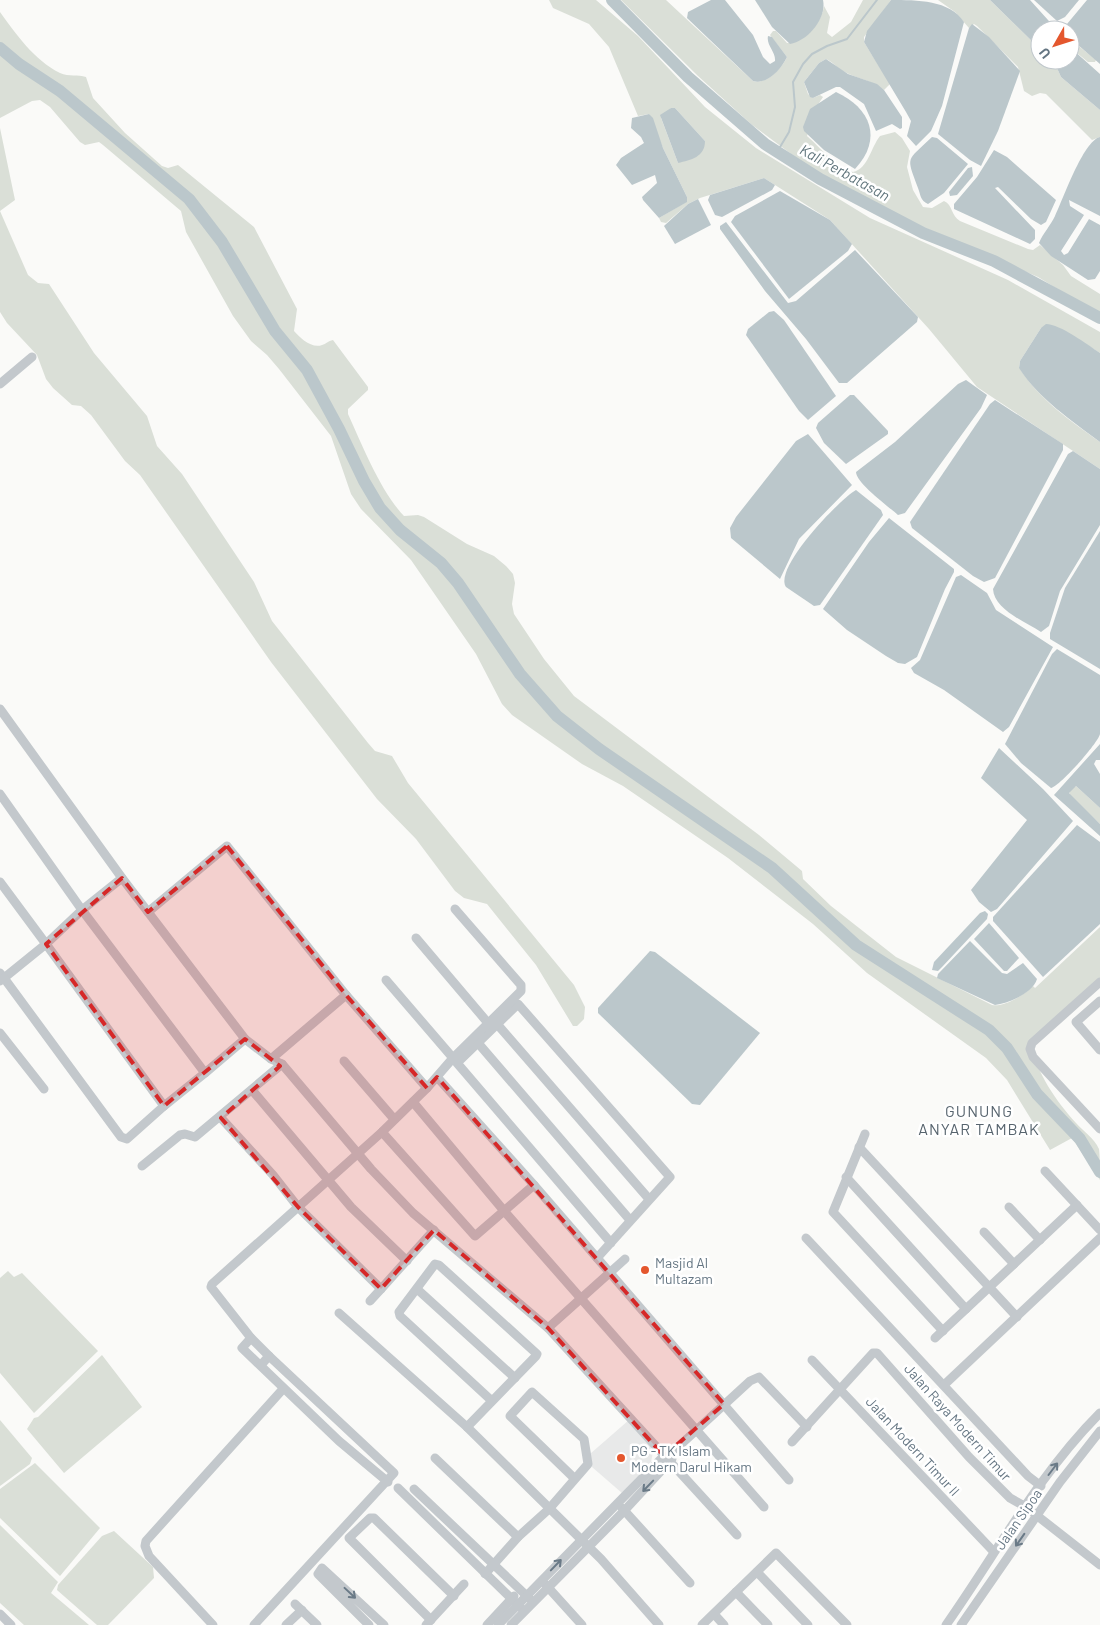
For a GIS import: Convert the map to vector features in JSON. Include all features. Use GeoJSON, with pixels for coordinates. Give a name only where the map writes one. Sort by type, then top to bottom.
{"type":"FeatureCollection","features":[{"type":"Feature","properties":{"kind":"street"},"geometry":{"type":"LineString","coordinates":[[0,384],[32,357]]}},
{"type":"Feature","properties":{"kind":"street"},"geometry":{"type":"LineString","coordinates":[[1,713],[122,878],[244,1039],[271,1059],[282,1064],[358,1154],[396,1195],[548,1328],[737,1535]]}},
{"type":"Feature","properties":{"kind":"street"},"geometry":{"type":"LineString","coordinates":[[0,794],[82,910],[205,1073]]}},
{"type":"Feature","properties":{"kind":"street"},"geometry":{"type":"LineString","coordinates":[[148,912],[227,846],[346,995],[427,1088]]}},
{"type":"Feature","properties":{"kind":"street"},"geometry":{"type":"LineString","coordinates":[[122,878],[82,910],[46,944],[1,977],[121,1137],[127,1138],[244,1039]]}},
{"type":"Feature","properties":{"kind":"street"},"geometry":{"type":"LineString","coordinates":[[0,882],[164,1106]]}},
{"type":"Feature","properties":{"kind":"street"},"geometry":{"type":"LineString","coordinates":[[455,909],[520,985],[521,991],[478,1043],[457,1063],[610,1243]]}},
{"type":"Feature","properties":{"kind":"street"},"geometry":{"type":"LineString","coordinates":[[416,938],[649,1199]]}},
{"type":"Feature","properties":{"kind":"street"},"geometry":{"type":"LineString","coordinates":[[386,980],[453,1058]]}},
{"type":"Feature","properties":{"kind":"street"},"geometry":{"type":"LineString","coordinates":[[1100,982],[1032,1043],[1030,1049],[1033,1057],[1100,1129]]}},
{"type":"Feature","properties":{"kind":"street"},"geometry":{"type":"LineString","coordinates":[[271,1059],[346,995]]}},
{"type":"Feature","properties":{"kind":"street"},"geometry":{"type":"LineString","coordinates":[[1100,1001],[1076,1022],[1100,1050]]}},
{"type":"Feature","properties":{"kind":"street"},"geometry":{"type":"LineString","coordinates":[[254,1625],[388,1482],[394,1473],[264,1361],[247,1342],[211,1286],[382,1132],[427,1088],[453,1058],[518,1004],[670,1177],[597,1258]]}},
{"type":"Feature","properties":{"kind":"street"},"geometry":{"type":"LineString","coordinates":[[0,1033],[44,1089]]}},
{"type":"Feature","properties":{"kind":"street"},"geometry":{"type":"LineString","coordinates":[[478,1043],[630,1220]]}},
{"type":"Feature","properties":{"kind":"street"},"geometry":{"type":"LineString","coordinates":[[344,1061],[394,1119]]}},
{"type":"Feature","properties":{"kind":"street"},"geometry":{"type":"LineString","coordinates":[[142,1166],[180,1135],[184,1134],[195,1137],[221,1118],[282,1064]]}},
{"type":"Feature","properties":{"kind":"street"},"geometry":{"type":"LineString","coordinates":[[437,1077],[534,1185],[788,1480]]}},
{"type":"Feature","properties":{"kind":"street"},"geometry":{"type":"LineString","coordinates":[[252,1090],[351,1207],[407,1261]]}},
{"type":"Feature","properties":{"kind":"street"},"geometry":{"type":"LineString","coordinates":[[413,1102],[505,1212],[764,1507]]}},
{"type":"Feature","properties":{"kind":"street"},"geometry":{"type":"LineString","coordinates":[[221,1118],[273,1175],[298,1207],[382,1289]]}},
{"type":"Feature","properties":{"kind":"street"},"geometry":{"type":"LineString","coordinates":[[382,1132],[473,1234],[477,1235],[534,1185]]}},
{"type":"Feature","properties":{"kind":"street"},"geometry":{"type":"LineString","coordinates":[[865,1134],[833,1212],[943,1331]]}},
{"type":"Feature","properties":{"kind":"street"},"geometry":{"type":"LineString","coordinates":[[859,1147],[1017,1317]]}},
{"type":"Feature","properties":{"kind":"street"},"geometry":{"type":"LineString","coordinates":[[1045,1170],[1100,1230]]}},
{"type":"Feature","properties":{"kind":"street"},"geometry":{"type":"LineString","coordinates":[[846,1178],[966,1309]]}},
{"type":"Feature","properties":{"kind":"street"},"geometry":{"type":"LineString","coordinates":[[935,1338],[1077,1205]]}},
{"type":"Feature","properties":{"kind":"street"},"geometry":{"type":"LineString","coordinates":[[1009,1206],[1040,1240]]}},
{"type":"Feature","properties":{"kind":"street"},"geometry":{"type":"LineString","coordinates":[[370,1301],[434,1230]]}},
{"type":"Feature","properties":{"kind":"street"},"geometry":{"type":"LineString","coordinates":[[984,1232],[1014,1264]]}},
{"type":"Feature","properties":{"kind":"street"},"geometry":{"type":"LineString","coordinates":[[806,1238],[1028,1476],[1041,1486]]}},
{"type":"Feature","properties":{"kind":"street"},"geometry":{"type":"LineString","coordinates":[[944,1385],[1100,1238]]}},
{"type":"Feature","properties":{"kind":"street"},"geometry":{"type":"LineString","coordinates":[[548,1328],[625,1260]]}},
{"type":"Feature","properties":{"kind":"street"},"geometry":{"type":"LineString","coordinates":[[467,1427],[536,1356],[536,1352],[439,1265],[435,1264],[399,1312],[400,1316],[492,1401]]}},
{"type":"Feature","properties":{"kind":"street"},"geometry":{"type":"LineString","coordinates":[[417,1289],[515,1378]]}},
{"type":"Feature","properties":{"kind":"street"},"geometry":{"type":"LineString","coordinates":[[339,1313],[467,1427],[549,1509],[582,1539],[659,1625]]}},
{"type":"Feature","properties":{"kind":"street"},"geometry":{"type":"LineString","coordinates":[[247,1342],[242,1348],[264,1361],[283,1389],[339,1441],[388,1482]]}},
{"type":"Feature","properties":{"kind":"street","name":"Jalan Raya Modern Timur"},"geometry":{"type":"LineString","coordinates":[[841,1389],[873,1353],[881,1356],[969,1457],[1010,1498],[1037,1515],[1100,1565]]}},
{"type":"Feature","properties":{"kind":"street","name":"Jalan Modern Timur II"},"geometry":{"type":"LineString","coordinates":[[812,1360],[994,1552]]}},
{"type":"Feature","properties":{"kind":"street"},"geometry":{"type":"LineString","coordinates":[[487,1625],[518,1605],[534,1603],[588,1546],[621,1507],[696,1429],[750,1381],[759,1378],[807,1428]]}},
{"type":"Feature","properties":{"kind":"street"},"geometry":{"type":"LineString","coordinates":[[213,1625],[149,1556],[145,1546],[146,1542],[283,1389]]}},
{"type":"Feature","properties":{"kind":"street"},"geometry":{"type":"LineString","coordinates":[[792,1442],[807,1428],[841,1389]]}},
{"type":"Feature","properties":{"kind":"street"},"geometry":{"type":"LineString","coordinates":[[489,1569],[518,1537],[549,1509],[574,1478],[587,1467],[584,1440],[532,1392],[510,1415],[574,1478]]}},
{"type":"Feature","properties":{"kind":"street"},"geometry":{"type":"LineString","coordinates":[[946,1625],[994,1552],[1041,1486],[1072,1444],[1100,1413]]}},
{"type":"Feature","properties":{"kind":"street","name":"Jalan Sipoa"},"geometry":{"type":"LineString","coordinates":[[961,1625],[1083,1449],[1100,1430]]}},
{"type":"Feature","properties":{"kind":"street"},"geometry":{"type":"LineString","coordinates":[[435,1458],[518,1537]]}},
{"type":"Feature","properties":{"kind":"street"},"geometry":{"type":"LineString","coordinates":[[398,1488],[489,1569],[518,1605],[516,1623]]}},
{"type":"Feature","properties":{"kind":"street"},"geometry":{"type":"LineString","coordinates":[[414,1489],[463,1544]]}},
{"type":"Feature","properties":{"kind":"street"},"geometry":{"type":"LineString","coordinates":[[498,1625],[518,1605],[524,1593],[542,1580],[582,1539],[621,1507]]}},
{"type":"Feature","properties":{"kind":"street"},"geometry":{"type":"LineString","coordinates":[[621,1507],[690,1583]]}},
{"type":"Feature","properties":{"kind":"street"},"geometry":{"type":"LineString","coordinates":[[454,1596],[374,1518],[370,1518],[349,1540],[429,1622],[454,1596],[464,1584]]}},
{"type":"Feature","properties":{"kind":"street"},"geometry":{"type":"LineString","coordinates":[[702,1625],[774,1554],[779,1553],[847,1625]]}},
{"type":"Feature","properties":{"kind":"street"},"geometry":{"type":"LineString","coordinates":[[369,1625],[318,1574],[322,1568],[384,1625]]}},
{"type":"Feature","properties":{"kind":"street"},"geometry":{"type":"LineString","coordinates":[[489,1569],[524,1593],[534,1603]]}},
{"type":"Feature","properties":{"kind":"street"},"geometry":{"type":"LineString","coordinates":[[757,1572],[808,1625]]}},
{"type":"Feature","properties":{"kind":"street"},"geometry":{"type":"LineString","coordinates":[[979,1576],[990,1583]]}},
{"type":"Feature","properties":{"kind":"street"},"geometry":{"type":"LineString","coordinates":[[542,1580],[582,1625]]}},
{"type":"Feature","properties":{"kind":"street"},"geometry":{"type":"LineString","coordinates":[[736,1592],[768,1625]]}},
{"type":"Feature","properties":{"kind":"street"},"geometry":{"type":"LineString","coordinates":[[286,1625],[298,1607],[318,1625]]}},
{"type":"Feature","properties":{"kind":"street"},"geometry":{"type":"LineString","coordinates":[[0,1614],[11,1625]]}},
{"type":"Feature","properties":{"kind":"street"},"geometry":{"type":"LineString","coordinates":[[714,1614],[724,1625]]}},
{"type":"Feature","properties":{"kind":"highlighted area"},"geometry":{"type":"Polygon","coordinates":[[[227,846],[346,995],[427,1088],[437,1077],[724,1404],[664,1456],[548,1328],[434,1230],[381,1289],[298,1207],[221,1118],[280,1066],[245,1039],[164,1106],[46,944],[122,878],[148,912],[227,846]]]}},
{"type":"Feature","properties":{"kind":"shaded area"},"geometry":{"type":"Polygon","coordinates":[[[549,0],[596,0],[638,36],[705,107],[756,148],[870,218],[1008,280],[1100,332],[1100,353],[1081,341],[1041,328],[1020,361],[1019,367],[1026,378],[1045,399],[1100,442],[1100,469],[977,387],[929,329],[830,220],[764,178],[700,198],[688,204],[666,223],[661,222],[659,218],[686,202],[687,197],[649,114],[638,116],[609,47],[589,24],[553,8],[549,0]],[[671,108],[661,118],[678,163],[705,141],[675,108],[671,108]]]}},
{"type":"Feature","properties":{"kind":"shaded area"},"geometry":{"type":"Polygon","coordinates":[[[621,0],[666,0],[753,81],[758,82],[773,75],[782,66],[787,57],[770,35],[773,31],[776,31],[787,43],[800,39],[806,36],[816,25],[824,6],[830,17],[827,33],[832,37],[851,22],[863,0],[891,0],[864,37],[864,42],[890,84],[884,90],[875,84],[843,71],[826,59],[819,63],[804,82],[808,94],[813,98],[820,95],[823,97],[807,136],[834,162],[853,172],[862,167],[866,162],[880,136],[895,132],[902,138],[910,151],[907,167],[913,190],[923,207],[932,208],[944,201],[960,221],[1028,249],[1033,250],[1040,245],[1063,265],[1071,276],[1100,294],[1100,315],[1038,277],[900,217],[829,180],[806,165],[751,124],[698,76],[621,0]]]}},
{"type":"Feature","properties":{"kind":"shaded area"},"geometry":{"type":"Polygon","coordinates":[[[711,0],[725,0],[753,35],[763,57],[770,64],[775,61],[768,39],[768,36],[772,37],[787,57],[773,75],[764,81],[753,81],[687,18],[688,12],[711,0]]]}},
{"type":"Feature","properties":{"kind":"shaded area"},"geometry":{"type":"Polygon","coordinates":[[[755,0],[823,0],[822,14],[815,28],[809,34],[790,44],[772,27],[755,0]]]}},
{"type":"Feature","properties":{"kind":"shaded area"},"geometry":{"type":"Polygon","coordinates":[[[891,0],[922,1],[942,5],[958,15],[964,22],[942,106],[931,131],[916,146],[907,136],[911,121],[864,42],[867,31],[891,0]]]}},
{"type":"Feature","properties":{"kind":"shaded area"},"geometry":{"type":"Polygon","coordinates":[[[938,0],[990,0],[1030,39],[1030,70],[1058,70],[1061,77],[1100,110],[1100,137],[1092,140],[1046,94],[1040,93],[1032,96],[1024,91],[1018,67],[977,26],[974,24],[969,28],[955,12],[938,0]]]}},
{"type":"Feature","properties":{"kind":"shaded area"},"geometry":{"type":"Polygon","coordinates":[[[990,0],[1030,0],[1048,20],[1030,20],[1030,39],[990,0]]]}},
{"type":"Feature","properties":{"kind":"shaded area"},"geometry":{"type":"Polygon","coordinates":[[[1034,0],[1079,0],[1065,17],[1056,20],[1034,0]]]}},
{"type":"Feature","properties":{"kind":"shaded area"},"geometry":{"type":"Polygon","coordinates":[[[1087,0],[1100,0],[1100,64],[1080,47],[1080,20],[1070,20],[1087,0]]]}},
{"type":"Feature","properties":{"kind":"shaded area"},"geometry":{"type":"Polygon","coordinates":[[[0,12],[26,46],[51,68],[67,75],[86,77],[93,98],[125,133],[162,166],[168,168],[178,165],[254,227],[297,309],[294,331],[303,340],[318,346],[333,340],[368,387],[368,390],[348,409],[348,414],[373,468],[396,506],[404,516],[418,515],[424,517],[467,544],[494,556],[506,566],[513,574],[515,583],[512,604],[514,614],[544,659],[574,696],[759,835],[802,871],[803,879],[831,906],[896,957],[992,1005],[1003,1004],[1025,993],[1033,986],[1035,988],[1100,927],[1100,982],[1032,1043],[1037,1065],[1048,1086],[1069,1115],[1092,1138],[1099,1149],[1100,1180],[1072,1138],[1050,1150],[1007,1080],[986,1058],[867,973],[813,924],[728,858],[623,786],[582,764],[512,715],[502,704],[476,654],[411,560],[361,509],[351,494],[331,436],[279,369],[251,341],[233,316],[186,232],[181,211],[99,142],[85,145],[80,142],[50,107],[40,100],[32,101],[0,118],[0,12]]]}},
{"type":"Feature","properties":{"kind":"shaded area"},"geometry":{"type":"Polygon","coordinates":[[[972,24],[989,37],[1020,71],[998,131],[981,166],[970,160],[938,134],[969,28],[972,24]]]}},
{"type":"Feature","properties":{"kind":"shaded area"},"geometry":{"type":"Polygon","coordinates":[[[1080,47],[1096,60],[1095,62],[1088,62],[1080,56],[1080,47]]]}},
{"type":"Feature","properties":{"kind":"shaded area"},"geometry":{"type":"Polygon","coordinates":[[[1080,56],[1100,74],[1100,110],[1061,77],[1058,70],[1080,70],[1080,56]]]}},
{"type":"Feature","properties":{"kind":"shaded area"},"geometry":{"type":"Polygon","coordinates":[[[826,59],[848,74],[877,84],[884,90],[902,117],[902,128],[900,129],[892,124],[876,131],[864,104],[840,87],[836,87],[813,98],[810,97],[804,82],[819,63],[826,59]]]}},
{"type":"Feature","properties":{"kind":"shaded area"},"geometry":{"type":"Polygon","coordinates":[[[836,92],[858,107],[865,115],[869,125],[871,136],[869,147],[864,158],[855,169],[824,150],[804,131],[803,127],[810,109],[836,92]]]}},
{"type":"Feature","properties":{"kind":"shaded area"},"geometry":{"type":"Polygon","coordinates":[[[671,108],[675,108],[705,141],[703,151],[700,154],[692,159],[678,163],[660,115],[671,108]]]}},
{"type":"Feature","properties":{"kind":"shaded area"},"geometry":{"type":"Polygon","coordinates":[[[649,114],[653,118],[663,148],[687,197],[687,202],[659,218],[642,197],[657,183],[655,175],[632,185],[616,165],[621,158],[644,143],[641,137],[631,128],[632,118],[649,114]]]}},
{"type":"Feature","properties":{"kind":"shaded area"},"geometry":{"type":"Polygon","coordinates":[[[0,128],[15,200],[0,211],[0,128]]]}},
{"type":"Feature","properties":{"kind":"shaded area"},"geometry":{"type":"Polygon","coordinates":[[[932,137],[937,138],[968,164],[944,193],[928,204],[921,198],[910,164],[913,155],[932,137]]]}},
{"type":"Feature","properties":{"kind":"shaded area"},"geometry":{"type":"Polygon","coordinates":[[[1100,137],[1100,216],[1069,200],[1070,206],[1084,215],[1061,251],[1064,255],[1068,253],[1089,219],[1100,225],[1100,271],[1095,279],[1088,280],[1051,256],[1039,243],[1055,216],[1080,160],[1087,149],[1100,137]]]}},
{"type":"Feature","properties":{"kind":"shaded area"},"geometry":{"type":"Polygon","coordinates":[[[994,150],[1007,157],[1056,200],[1046,222],[1041,225],[1031,219],[998,187],[995,188],[1035,230],[1035,239],[1030,244],[954,209],[954,204],[977,177],[994,150]]]}},
{"type":"Feature","properties":{"kind":"shaded area"},"geometry":{"type":"Polygon","coordinates":[[[972,167],[973,176],[957,195],[950,196],[949,192],[968,168],[972,167]]]}},
{"type":"Feature","properties":{"kind":"shaded area"},"geometry":{"type":"Polygon","coordinates":[[[764,178],[775,185],[772,190],[722,217],[715,215],[708,200],[710,195],[764,178]]]}},
{"type":"Feature","properties":{"kind":"shaded area"},"geometry":{"type":"Polygon","coordinates":[[[780,191],[830,220],[852,244],[848,251],[789,299],[731,222],[735,216],[780,191]]]}},
{"type":"Feature","properties":{"kind":"shaded area"},"geometry":{"type":"Polygon","coordinates":[[[698,199],[711,225],[675,244],[664,226],[688,204],[698,199]]]}},
{"type":"Feature","properties":{"kind":"shaded area"},"geometry":{"type":"Polygon","coordinates":[[[0,211],[28,275],[38,283],[49,284],[94,353],[147,416],[157,446],[182,474],[254,582],[272,621],[375,751],[392,756],[408,783],[574,985],[585,1007],[584,1019],[577,1026],[573,1026],[536,965],[487,904],[464,898],[455,891],[416,839],[377,799],[271,662],[140,475],[125,461],[91,415],[81,406],[72,405],[46,379],[37,355],[7,323],[0,312],[0,211]]]}},
{"type":"Feature","properties":{"kind":"shaded area"},"geometry":{"type":"Polygon","coordinates":[[[726,222],[788,303],[796,301],[855,250],[918,317],[917,322],[847,383],[839,383],[806,339],[765,291],[720,229],[720,226],[726,222]]]}},
{"type":"Feature","properties":{"kind":"shaded area"},"geometry":{"type":"Polygon","coordinates":[[[774,311],[784,320],[836,396],[808,420],[799,411],[746,335],[748,329],[769,312],[774,311]]]}},
{"type":"Feature","properties":{"kind":"shaded area"},"geometry":{"type":"Polygon","coordinates":[[[1046,324],[1059,327],[1100,353],[1100,442],[1046,399],[1019,368],[1020,361],[1041,328],[1046,324]]]}},
{"type":"Feature","properties":{"kind":"shaded area"},"geometry":{"type":"Polygon","coordinates":[[[966,380],[987,395],[981,408],[905,513],[898,515],[861,482],[856,472],[895,442],[958,384],[966,380]]]}},
{"type":"Feature","properties":{"kind":"shaded area"},"geometry":{"type":"Polygon","coordinates":[[[850,395],[854,395],[888,431],[888,434],[846,464],[824,443],[816,428],[818,423],[850,395]]]}},
{"type":"Feature","properties":{"kind":"shaded area"},"geometry":{"type":"Polygon","coordinates":[[[995,400],[1063,444],[1063,450],[995,578],[984,582],[973,576],[912,528],[910,522],[990,404],[995,400]]]}},
{"type":"Feature","properties":{"kind":"shaded area"},"geometry":{"type":"Polygon","coordinates":[[[808,434],[852,485],[799,539],[780,579],[731,538],[730,528],[736,517],[796,441],[808,434]]]}},
{"type":"Feature","properties":{"kind":"shaded area"},"geometry":{"type":"Polygon","coordinates":[[[1073,451],[1100,469],[1100,525],[1060,591],[1049,626],[1041,632],[1004,609],[995,596],[993,589],[1068,454],[1073,451]]]}},
{"type":"Feature","properties":{"kind":"shaded area"},"geometry":{"type":"Polygon","coordinates":[[[856,490],[881,510],[883,515],[820,605],[814,606],[786,587],[785,578],[789,565],[798,550],[823,520],[836,506],[856,490]]]}},
{"type":"Feature","properties":{"kind":"shaded area"},"geometry":{"type":"Polygon","coordinates":[[[889,518],[954,569],[917,657],[905,664],[898,663],[886,656],[847,630],[823,609],[869,542],[889,518]]]}},
{"type":"Feature","properties":{"kind":"shaded area"},"geometry":{"type":"Polygon","coordinates":[[[1100,531],[1100,669],[1050,639],[1050,633],[1065,588],[1100,531]]]}},
{"type":"Feature","properties":{"kind":"shaded area"},"geometry":{"type":"Polygon","coordinates":[[[961,575],[987,593],[996,610],[1053,647],[1009,727],[1003,732],[944,690],[914,673],[911,668],[920,660],[956,577],[961,575]]]}},
{"type":"Feature","properties":{"kind":"shaded area"},"geometry":{"type":"Polygon","coordinates":[[[1057,649],[1100,675],[1100,734],[1078,764],[1051,788],[1021,763],[1005,744],[1052,654],[1057,649]]]}},
{"type":"Feature","properties":{"kind":"shaded area"},"geometry":{"type":"Polygon","coordinates":[[[1100,744],[1100,760],[1096,760],[1094,764],[1100,774],[1100,808],[1076,786],[1069,793],[1100,824],[1100,836],[1054,795],[1100,744]]]}},
{"type":"Feature","properties":{"kind":"shaded area"},"geometry":{"type":"Polygon","coordinates":[[[999,748],[1043,789],[1073,821],[997,909],[991,912],[979,902],[971,890],[1027,820],[981,778],[999,748]]]}},
{"type":"Feature","properties":{"kind":"shaded area"},"geometry":{"type":"Polygon","coordinates":[[[1076,786],[1100,808],[1100,824],[1070,796],[1069,790],[1076,786]]]}},
{"type":"Feature","properties":{"kind":"shaded area"},"geometry":{"type":"Polygon","coordinates":[[[1077,825],[1100,842],[1100,924],[1043,977],[993,921],[993,917],[1077,825]]]}},
{"type":"Feature","properties":{"kind":"shaded area"},"geometry":{"type":"Polygon","coordinates":[[[985,911],[988,914],[987,919],[938,971],[932,970],[934,962],[980,913],[985,911]]]}},
{"type":"Feature","properties":{"kind":"shaded area"},"geometry":{"type":"Polygon","coordinates":[[[989,923],[1019,958],[1007,971],[1004,971],[974,939],[989,923]]]}},
{"type":"Feature","properties":{"kind":"shaded area"},"geometry":{"type":"Polygon","coordinates":[[[970,941],[1002,973],[1007,974],[1023,963],[1037,979],[1035,984],[1026,993],[1007,1002],[995,1005],[937,978],[938,974],[970,941]]]}},
{"type":"Feature","properties":{"kind":"shaded area"},"geometry":{"type":"Polygon","coordinates":[[[650,951],[655,952],[760,1033],[700,1105],[692,1104],[598,1013],[598,1008],[650,951]]]}},
{"type":"Feature","properties":{"kind":"shaded area"},"geometry":{"type":"Polygon","coordinates":[[[8,1271],[14,1277],[22,1273],[98,1351],[34,1413],[0,1373],[0,1278],[8,1271]]]}},
{"type":"Feature","properties":{"kind":"shaded area"},"geometry":{"type":"Polygon","coordinates":[[[102,1355],[142,1407],[64,1473],[27,1429],[34,1418],[38,1417],[102,1355]]]}},
{"type":"Feature","properties":{"kind":"shaded area"},"geometry":{"type":"Polygon","coordinates":[[[0,1420],[32,1458],[30,1464],[0,1486],[0,1420]]]}},
{"type":"Feature","properties":{"kind":"shaded area","name":"PG - TK Islam Modern Darul Hikam"},"geometry":{"type":"Polygon","coordinates":[[[629,1420],[654,1447],[651,1462],[622,1493],[592,1467],[590,1454],[629,1420]]]}},
{"type":"Feature","properties":{"kind":"shaded area"},"geometry":{"type":"Polygon","coordinates":[[[35,1463],[100,1528],[60,1576],[0,1518],[0,1489],[35,1463]]]}},
{"type":"Feature","properties":{"kind":"shaded area"},"geometry":{"type":"Polygon","coordinates":[[[0,1525],[58,1582],[51,1593],[89,1625],[24,1625],[0,1603],[0,1525]]]}},
{"type":"Feature","properties":{"kind":"shaded area"},"geometry":{"type":"Polygon","coordinates":[[[114,1531],[153,1567],[154,1578],[108,1625],[97,1625],[57,1590],[58,1585],[102,1536],[114,1531]]]}},
{"type":"Feature","properties":{"kind":"waterway","name":"Kali Perbatasan"},"geometry":{"type":"LineString","coordinates":[[612,0],[688,77],[765,144],[820,179],[923,233],[994,261],[1100,318]]}},
{"type":"Feature","properties":{"kind":"waterway"},"geometry":{"type":"LineString","coordinates":[[777,152],[789,132],[795,107],[793,82],[803,64],[812,54],[847,39],[877,0]]}},
{"type":"Feature","properties":{"kind":"waterway"},"geometry":{"type":"LineString","coordinates":[[0,48],[19,64],[60,91],[189,199],[222,242],[275,331],[307,370],[339,429],[364,481],[380,508],[400,530],[441,563],[458,583],[520,674],[557,716],[599,749],[772,868],[856,945],[989,1030],[1007,1048],[1037,1094],[1080,1139],[1100,1172]]}},
{"type":"Feature","properties":{"kind":"place","name":"Masjid Al Multazam"},"geometry":{"type":"Point","coordinates":[645,1270]}},
{"type":"Feature","properties":{"kind":"place","name":"PG - TK Islam Modern Darul Hikam"},"geometry":{"type":"Point","coordinates":[621,1458]}},
{"type":"Feature","properties":{"kind":"district","name":"GUNUNG ANYAR TAMBAK"},"geometry":{"type":"Point","coordinates":[979,1119]}}]}
